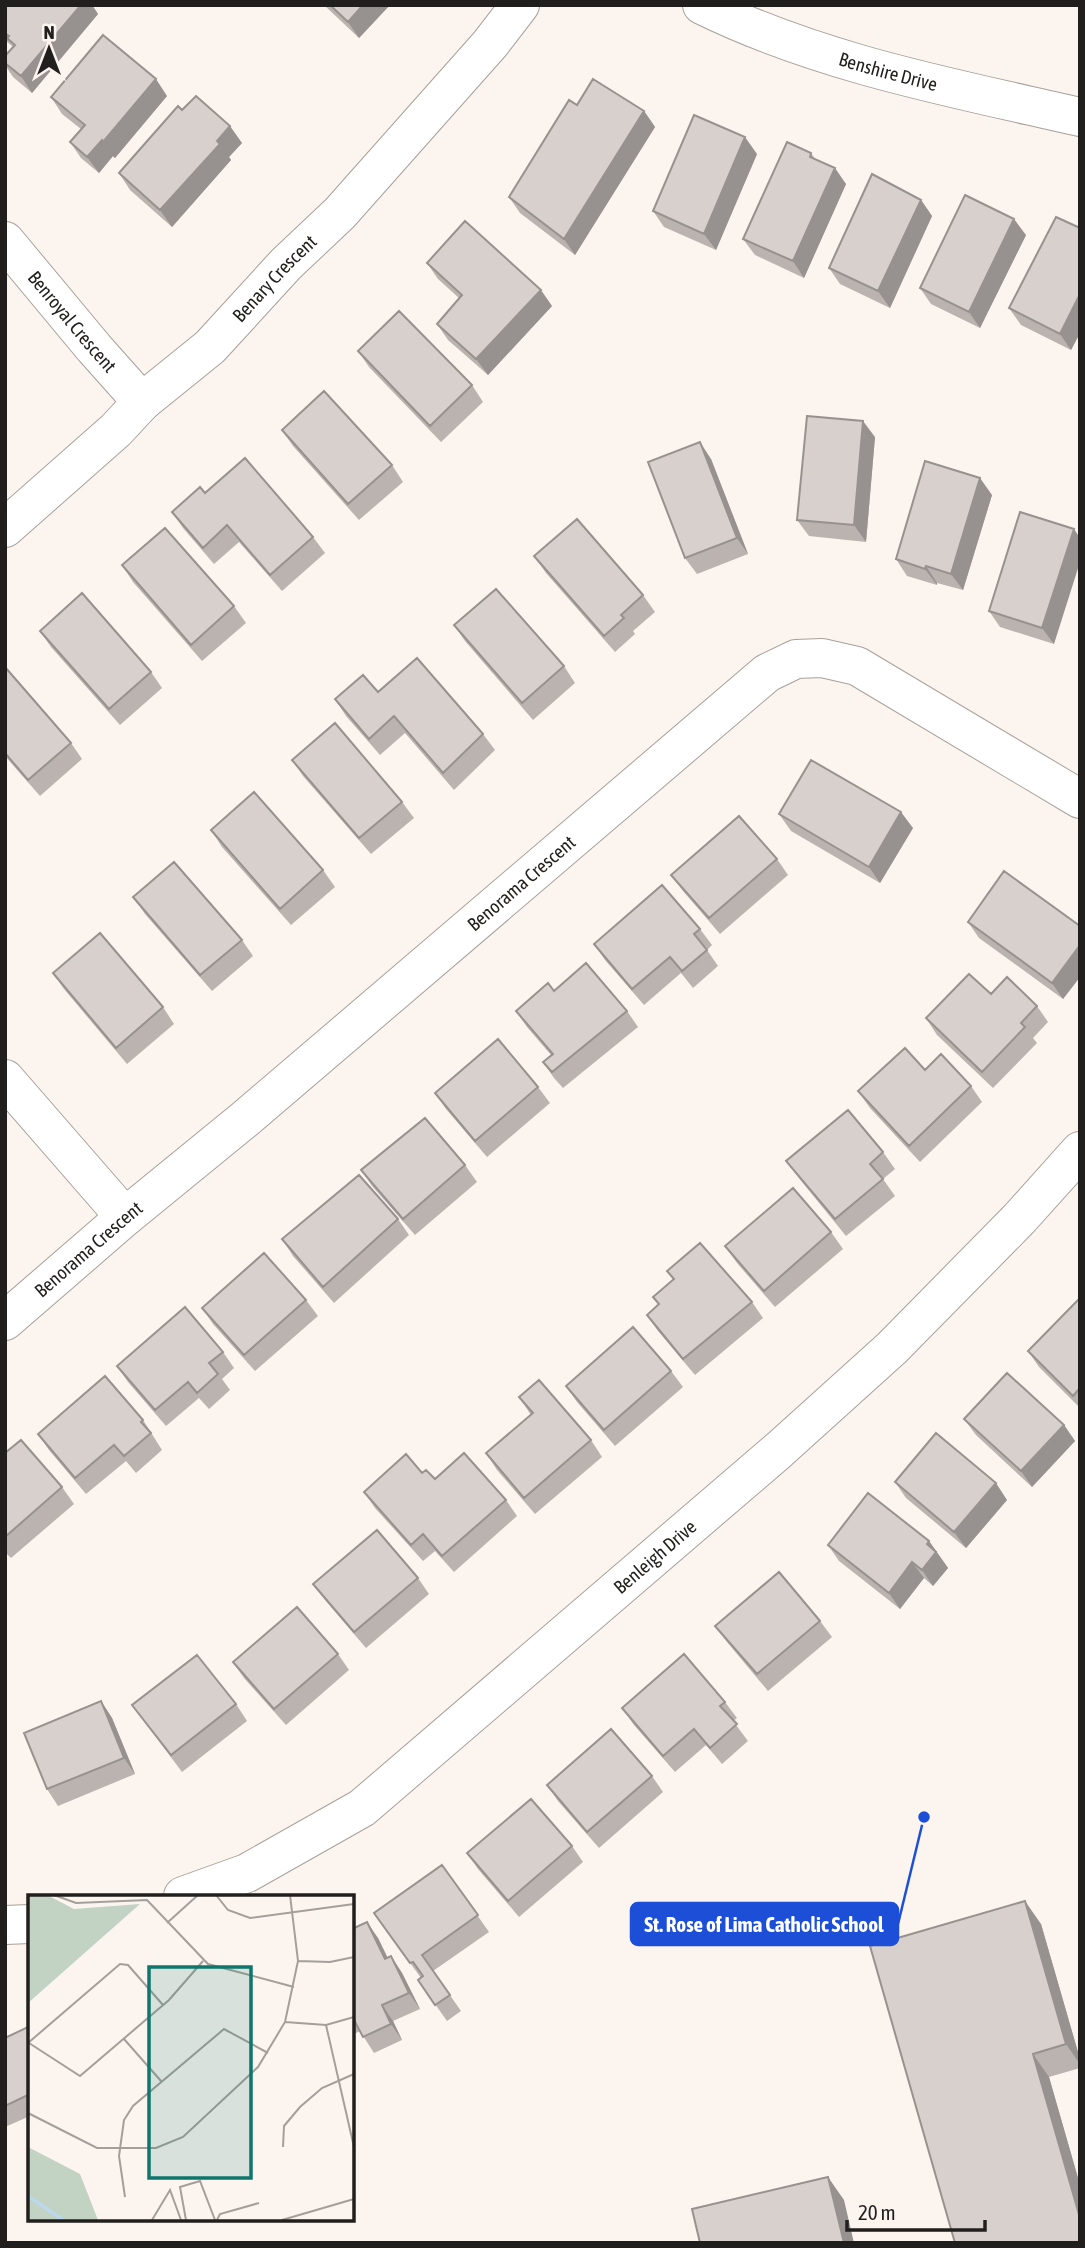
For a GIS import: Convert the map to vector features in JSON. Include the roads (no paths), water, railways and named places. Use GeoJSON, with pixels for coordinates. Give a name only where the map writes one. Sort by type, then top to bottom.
{"type":"FeatureCollection","features":[{"type":"Feature","properties":{"kind":"street","name":"Benary Crescent"},"geometry":{"type":"LineString","coordinates":[[5,528],[116,430],[142,402],[210,347],[286,264],[340,213],[490,44],[520,5]]}},
{"type":"Feature","properties":{"kind":"street","name":"Benshire Drive"},"geometry":{"type":"LineString","coordinates":[[702,5],[763,31],[831,54],[929,82],[1080,117]]}},
{"type":"Feature","properties":{"kind":"street","name":"Benroyal Crescent"},"geometry":{"type":"LineString","coordinates":[[5,241],[142,402]]}},
{"type":"Feature","properties":{"kind":"street","name":"Benorama Crescent"},"geometry":{"type":"LineString","coordinates":[[5,1321],[758,680],[796,659],[822,658],[857,666],[1080,799]]}},
{"type":"Feature","properties":{"kind":"street"},"geometry":{"type":"LineString","coordinates":[[5,1079],[125,1217]]}},
{"type":"Feature","properties":{"kind":"street","name":"Benleigh Drive"},"geometry":{"type":"LineString","coordinates":[[186,1895],[247,1873],[362,1808],[779,1450],[892,1348],[1019,1219],[1080,1151]]}},
{"type":"Feature","properties":{"kind":"street"},"geometry":{"type":"LineString","coordinates":[[5,1925],[28,1924]]}},
{"type":"Feature","properties":{"kind":"place","name":"St. Rose of Lima Catholic School"},"geometry":{"type":"Point","coordinates":[924,1817]}}]}
